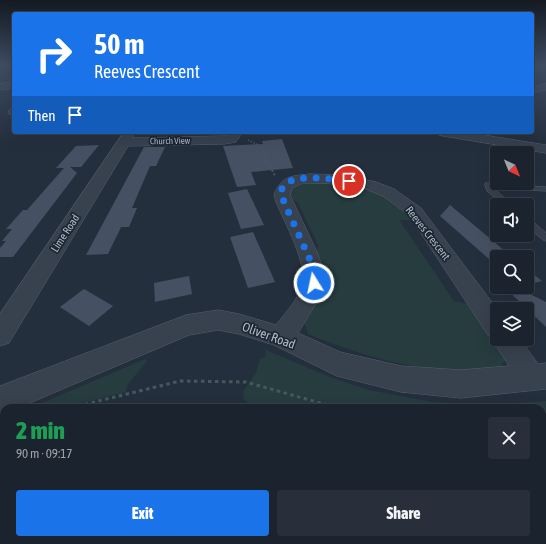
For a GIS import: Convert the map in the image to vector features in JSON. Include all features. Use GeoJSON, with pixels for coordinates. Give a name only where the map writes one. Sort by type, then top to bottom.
{"type":"FeatureCollection","features":[{"type":"Feature","properties":{"kind":"street","name":"Church View"},"geometry":{"type":"LineString","coordinates":[[127,137],[224,140],[232,138],[234,134]]}},
{"type":"Feature","properties":{"kind":"street"},"geometry":{"type":"LineString","coordinates":[[456,134],[546,149]]}},
{"type":"Feature","properties":{"kind":"street"},"geometry":{"type":"LineString","coordinates":[[523,134],[525,145]]}},
{"type":"Feature","properties":{"kind":"street","name":"Lime Road"},"geometry":{"type":"LineString","coordinates":[[0,335],[127,137]]}},
{"type":"Feature","properties":{"kind":"street","name":"Reeves Crescent"},"geometry":{"type":"LineString","coordinates":[[285,186],[294,180],[308,177],[363,183],[379,188],[404,202],[415,212],[490,318]]}},
{"type":"Feature","properties":{"kind":"street"},"geometry":{"type":"LineString","coordinates":[[281,337],[304,305],[314,283],[310,260],[281,192],[285,186]]}},
{"type":"Feature","properties":{"kind":"street","name":"Oliver Road"},"geometry":{"type":"LineString","coordinates":[[0,401],[186,325],[218,320],[239,324],[281,337],[337,364],[401,379],[461,384],[538,376]]}},
{"type":"Feature","properties":{"kind":"street"},"geometry":{"type":"LineString","coordinates":[[511,346],[538,376]]}},
{"type":"Feature","properties":{"kind":"lane"},"geometry":{"type":"LineString","coordinates":[[501,198],[490,189],[489,184],[546,189]]}},
{"type":"Feature","properties":{"kind":"lane"},"geometry":{"type":"LineString","coordinates":[[534,227],[546,238]]}},
{"type":"Feature","properties":{"kind":"path"},"geometry":{"type":"LineString","coordinates":[[234,134],[255,142],[263,151],[277,180],[285,186]]}},
{"type":"Feature","properties":{"kind":"path"},"geometry":{"type":"LineString","coordinates":[[85,404],[180,381],[246,382],[325,404]]}},
{"type":"Feature","properties":{"kind":"green space"},"geometry":{"type":"Polygon","coordinates":[[[308,180],[337,183],[366,188],[379,192],[392,199],[402,208],[411,220],[399,220],[454,301],[474,306],[490,330],[490,346],[501,346],[503,349],[505,360],[501,367],[458,370],[400,364],[344,348],[308,334],[304,323],[318,245],[298,203],[290,197],[288,190],[291,187],[308,180]]]}},
{"type":"Feature","properties":{"kind":"green space"},"geometry":{"type":"Polygon","coordinates":[[[266,350],[330,377],[369,390],[432,402],[467,404],[248,404],[243,398],[244,390],[256,373],[260,359],[265,357],[266,350]]]}},
{"type":"Feature","properties":{"kind":"green space"},"geometry":{"type":"Polygon","coordinates":[[[145,359],[147,361],[128,384],[126,392],[78,404],[39,404],[145,359]]]}},
{"type":"Feature","properties":{"kind":"green space"},"geometry":{"type":"Polygon","coordinates":[[[546,401],[546,404],[500,404],[546,401]]]}},
{"type":"Feature","properties":{"kind":"building"},"geometry":{"type":"Polygon","coordinates":[[[282,139],[293,168],[251,172],[256,185],[237,187],[223,146],[263,144],[262,141],[282,139]]]}},
{"type":"Feature","properties":{"kind":"building"},"geometry":{"type":"Polygon","coordinates":[[[99,145],[81,167],[70,167],[77,173],[13,257],[0,257],[0,248],[6,241],[2,241],[12,229],[6,229],[23,210],[27,210],[64,168],[56,168],[76,146],[99,145]]]}},
{"type":"Feature","properties":{"kind":"building"},"geometry":{"type":"Polygon","coordinates":[[[144,147],[165,147],[156,166],[150,166],[132,208],[137,208],[129,227],[121,227],[108,254],[86,255],[144,147]]]}},
{"type":"Feature","properties":{"kind":"building"},"geometry":{"type":"Polygon","coordinates":[[[247,189],[264,225],[241,229],[228,193],[247,189]]]}},
{"type":"Feature","properties":{"kind":"building"},"geometry":{"type":"Polygon","coordinates":[[[450,205],[490,239],[490,242],[494,242],[504,250],[490,250],[490,260],[440,216],[450,205]]]}},
{"type":"Feature","properties":{"kind":"building"},"geometry":{"type":"Polygon","coordinates":[[[253,232],[275,282],[248,288],[230,237],[253,232]]]}},
{"type":"Feature","properties":{"kind":"building"},"geometry":{"type":"Polygon","coordinates":[[[534,275],[542,281],[534,283],[534,275]]]}},
{"type":"Feature","properties":{"kind":"building"},"geometry":{"type":"Polygon","coordinates":[[[189,276],[192,294],[155,302],[154,283],[189,276]]]}},
{"type":"Feature","properties":{"kind":"building"},"geometry":{"type":"Polygon","coordinates":[[[84,289],[113,306],[89,326],[60,307],[84,289]]]}},
{"type":"Feature","properties":{"kind":"building"},"geometry":{"type":"Polygon","coordinates":[[[511,294],[530,294],[546,302],[546,327],[534,316],[534,302],[520,302],[511,294]]]}},
{"type":"Feature","properties":{"kind":"route"},"geometry":{"type":"LineString","coordinates":[[314,283],[310,260],[281,192],[285,186],[294,180],[308,177],[349,181]]}}]}
